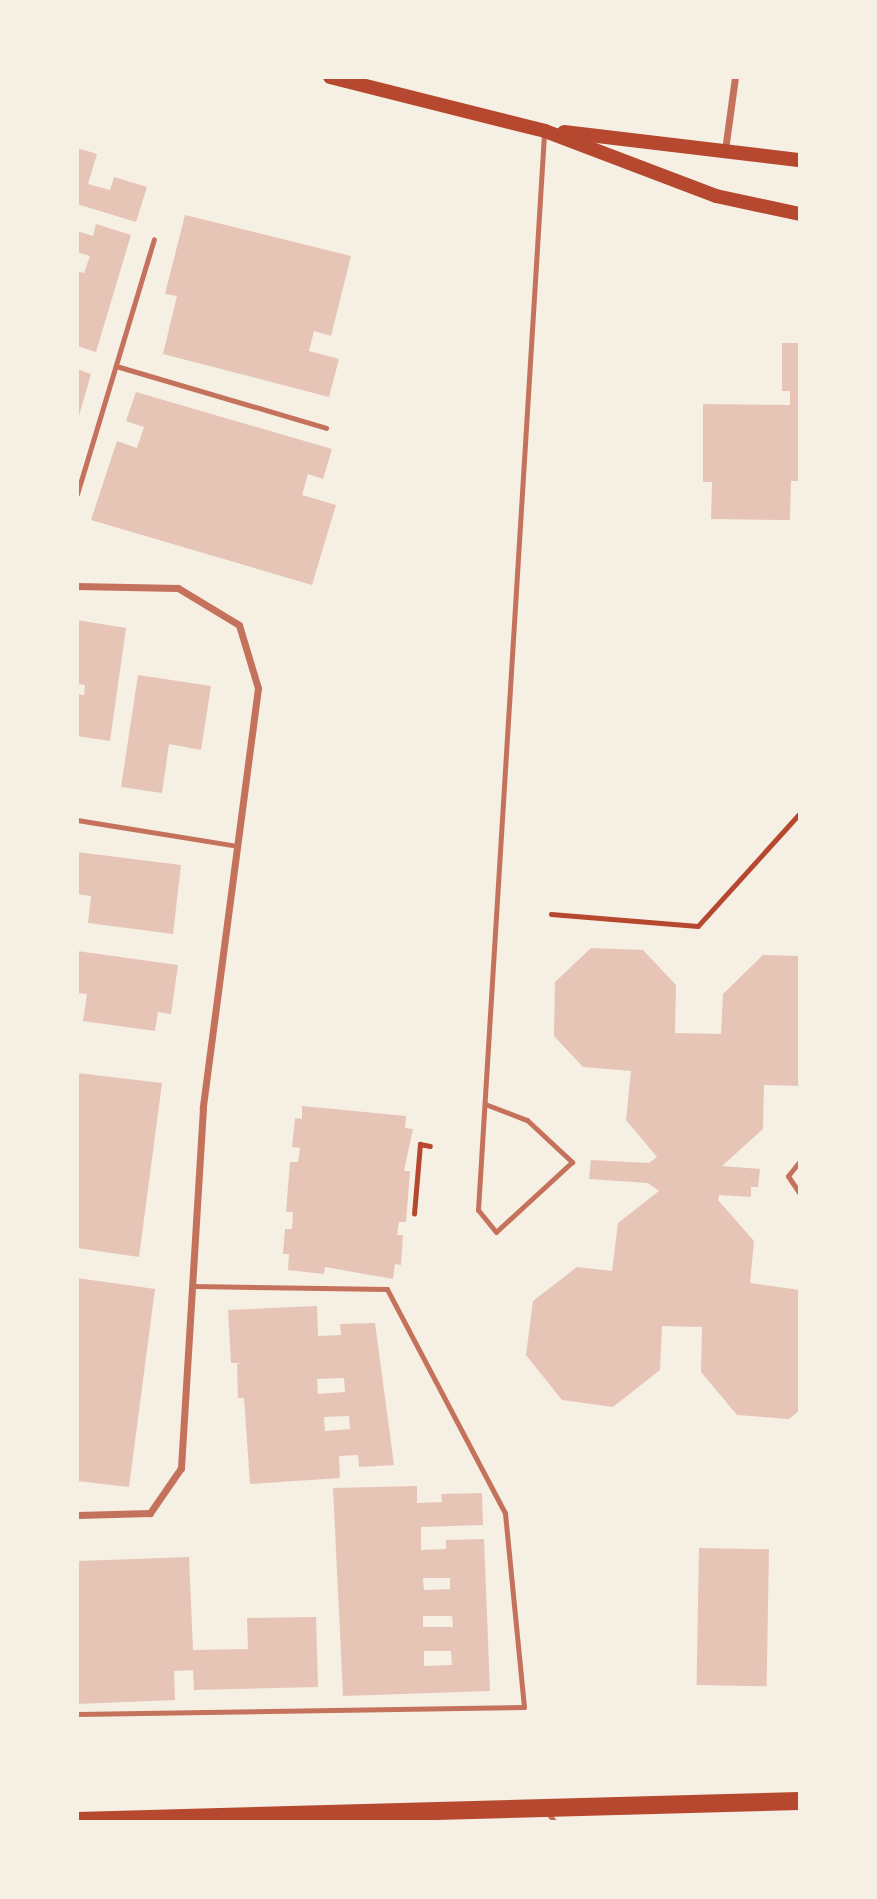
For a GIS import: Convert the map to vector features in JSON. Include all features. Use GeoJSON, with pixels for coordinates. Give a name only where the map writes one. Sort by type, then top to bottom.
{"type":"FeatureCollection","features":[{"type":"Feature","properties":{"kind":"main road"},"geometry":{"type":"LineString","coordinates":[[330,77],[545,131],[716,196],[800,214]]}},
{"type":"Feature","properties":{"kind":"main road"},"geometry":{"type":"LineString","coordinates":[[545,131],[800,160]]}},
{"type":"Feature","properties":{"kind":"main road"},"geometry":{"type":"LineString","coordinates":[[77,1821],[550,1816],[800,1801]]}},
{"type":"Feature","properties":{"kind":"street"},"geometry":{"type":"LineString","coordinates":[[725,150],[734,77]]}},
{"type":"Feature","properties":{"kind":"street"},"geometry":{"type":"LineString","coordinates":[[77,586],[177,588],[239,625],[258,688],[203,1108],[181,1468],[150,1513],[77,1515]]}},
{"type":"Feature","properties":{"kind":"lane"},"geometry":{"type":"LineString","coordinates":[[485,1104],[527,1120],[572,1163],[496,1232],[478,1210],[545,131]]}},
{"type":"Feature","properties":{"kind":"lane"},"geometry":{"type":"LineString","coordinates":[[77,494],[154,239]]}},
{"type":"Feature","properties":{"kind":"lane"},"geometry":{"type":"LineString","coordinates":[[116,366],[326,428]]}},
{"type":"Feature","properties":{"kind":"lane"},"geometry":{"type":"LineString","coordinates":[[77,820],[237,846]]}},
{"type":"Feature","properties":{"kind":"lane"},"geometry":{"type":"LineString","coordinates":[[800,1161],[788,1176],[800,1194]]}},
{"type":"Feature","properties":{"kind":"lane"},"geometry":{"type":"LineString","coordinates":[[77,1714],[524,1707],[505,1513],[387,1289],[192,1286]]}},
{"type":"Feature","properties":{"kind":"path"},"geometry":{"type":"LineString","coordinates":[[551,914],[698,926],[800,813]]}},
{"type":"Feature","properties":{"kind":"path"},"geometry":{"type":"LineString","coordinates":[[414,1214],[419,1144],[430,1146]]}},
{"type":"Feature","properties":{"kind":"building"},"geometry":{"type":"Polygon","coordinates":[[[77,148],[97,154],[88,184],[110,190],[114,177],[147,187],[136,222],[77,204],[77,148]]]}},
{"type":"Feature","properties":{"kind":"building"},"geometry":{"type":"Polygon","coordinates":[[[185,215],[351,256],[331,336],[314,331],[309,351],[339,359],[329,397],[163,354],[177,296],[165,294],[185,215]]]}},
{"type":"Feature","properties":{"kind":"building"},"geometry":{"type":"Polygon","coordinates":[[[96,224],[131,235],[96,352],[77,346],[77,271],[84,273],[90,256],[77,252],[77,231],[93,236],[96,224]]]}},
{"type":"Feature","properties":{"kind":"building"},"geometry":{"type":"Polygon","coordinates":[[[782,343],[800,343],[800,481],[791,481],[790,520],[711,519],[712,482],[703,482],[703,404],[790,405],[790,391],[782,391],[782,343]]]}},
{"type":"Feature","properties":{"kind":"building"},"geometry":{"type":"Polygon","coordinates":[[[77,369],[91,374],[78,419],[77,419],[77,369]]]}},
{"type":"Feature","properties":{"kind":"building"},"geometry":{"type":"Polygon","coordinates":[[[136,392],[332,449],[323,479],[308,474],[302,495],[336,505],[312,585],[91,520],[117,441],[137,448],[144,427],[126,421],[136,392]]]}},
{"type":"Feature","properties":{"kind":"building"},"geometry":{"type":"Polygon","coordinates":[[[77,620],[126,628],[110,741],[77,736],[77,694],[84,695],[85,685],[77,684],[77,620]]]}},
{"type":"Feature","properties":{"kind":"building"},"geometry":{"type":"Polygon","coordinates":[[[138,675],[211,686],[201,750],[169,744],[162,793],[121,787],[138,675]]]}},
{"type":"Feature","properties":{"kind":"building"},"geometry":{"type":"Polygon","coordinates":[[[77,852],[181,865],[173,934],[88,923],[91,896],[77,894],[77,852]]]}},
{"type":"Feature","properties":{"kind":"building"},"geometry":{"type":"Polygon","coordinates":[[[591,948],[643,950],[676,985],[675,1033],[721,1034],[723,994],[763,955],[800,956],[800,1086],[764,1085],[763,1129],[722,1166],[760,1169],[758,1187],[751,1187],[751,1197],[719,1195],[718,1200],[754,1241],[750,1283],[800,1290],[800,1410],[789,1419],[737,1415],[701,1372],[702,1327],[662,1326],[660,1370],[613,1407],[562,1400],[526,1355],[533,1301],[577,1267],[612,1271],[618,1223],[659,1191],[648,1183],[589,1179],[591,1160],[649,1163],[657,1157],[626,1120],[631,1071],[583,1067],[554,1036],[555,982],[591,948]]]}},
{"type":"Feature","properties":{"kind":"building"},"geometry":{"type":"Polygon","coordinates":[[[77,951],[178,965],[171,1014],[158,1012],[155,1031],[83,1021],[87,994],[77,993],[77,951]]]}},
{"type":"Feature","properties":{"kind":"building"},"geometry":{"type":"Polygon","coordinates":[[[77,1073],[162,1083],[139,1257],[77,1248],[77,1073]]]}},
{"type":"Feature","properties":{"kind":"building"},"geometry":{"type":"Polygon","coordinates":[[[302,1106],[406,1116],[405,1128],[413,1129],[404,1171],[410,1171],[406,1222],[399,1222],[397,1235],[403,1235],[401,1265],[395,1264],[393,1279],[325,1267],[324,1274],[288,1270],[289,1254],[283,1254],[285,1229],[292,1229],[293,1212],[286,1212],[290,1162],[298,1162],[300,1148],[292,1147],[295,1118],[302,1119],[302,1106]]]}},
{"type":"Feature","properties":{"kind":"building"},"geometry":{"type":"Polygon","coordinates":[[[77,1278],[155,1289],[129,1487],[77,1481],[77,1278]]]}},
{"type":"Feature","properties":{"kind":"building"},"geometry":{"type":"Polygon","coordinates":[[[317,1306],[318,1336],[341,1335],[340,1324],[375,1323],[394,1465],[359,1467],[358,1455],[339,1456],[340,1478],[250,1484],[244,1398],[238,1398],[237,1364],[241,1363],[231,1363],[228,1310],[317,1306]],[[344,1378],[317,1379],[318,1394],[345,1392],[344,1378]],[[349,1416],[324,1417],[325,1431],[350,1429],[349,1416]]]}},
{"type":"Feature","properties":{"kind":"building"},"geometry":{"type":"Polygon","coordinates":[[[417,1486],[417,1503],[442,1502],[441,1494],[482,1493],[483,1525],[421,1527],[421,1550],[446,1549],[446,1540],[484,1539],[490,1691],[343,1696],[333,1488],[417,1486]],[[423,1578],[424,1590],[450,1589],[450,1578],[423,1578]],[[423,1616],[423,1627],[453,1627],[452,1616],[423,1616]],[[424,1651],[424,1666],[452,1665],[451,1651],[424,1651]]]}},
{"type":"Feature","properties":{"kind":"building"},"geometry":{"type":"Polygon","coordinates":[[[699,1548],[769,1549],[767,1686],[697,1685],[699,1548]]]}},
{"type":"Feature","properties":{"kind":"building"},"geometry":{"type":"Polygon","coordinates":[[[189,1557],[193,1650],[248,1649],[247,1618],[316,1617],[318,1687],[194,1690],[193,1670],[174,1671],[175,1700],[77,1704],[77,1561],[189,1557]]]}}]}
